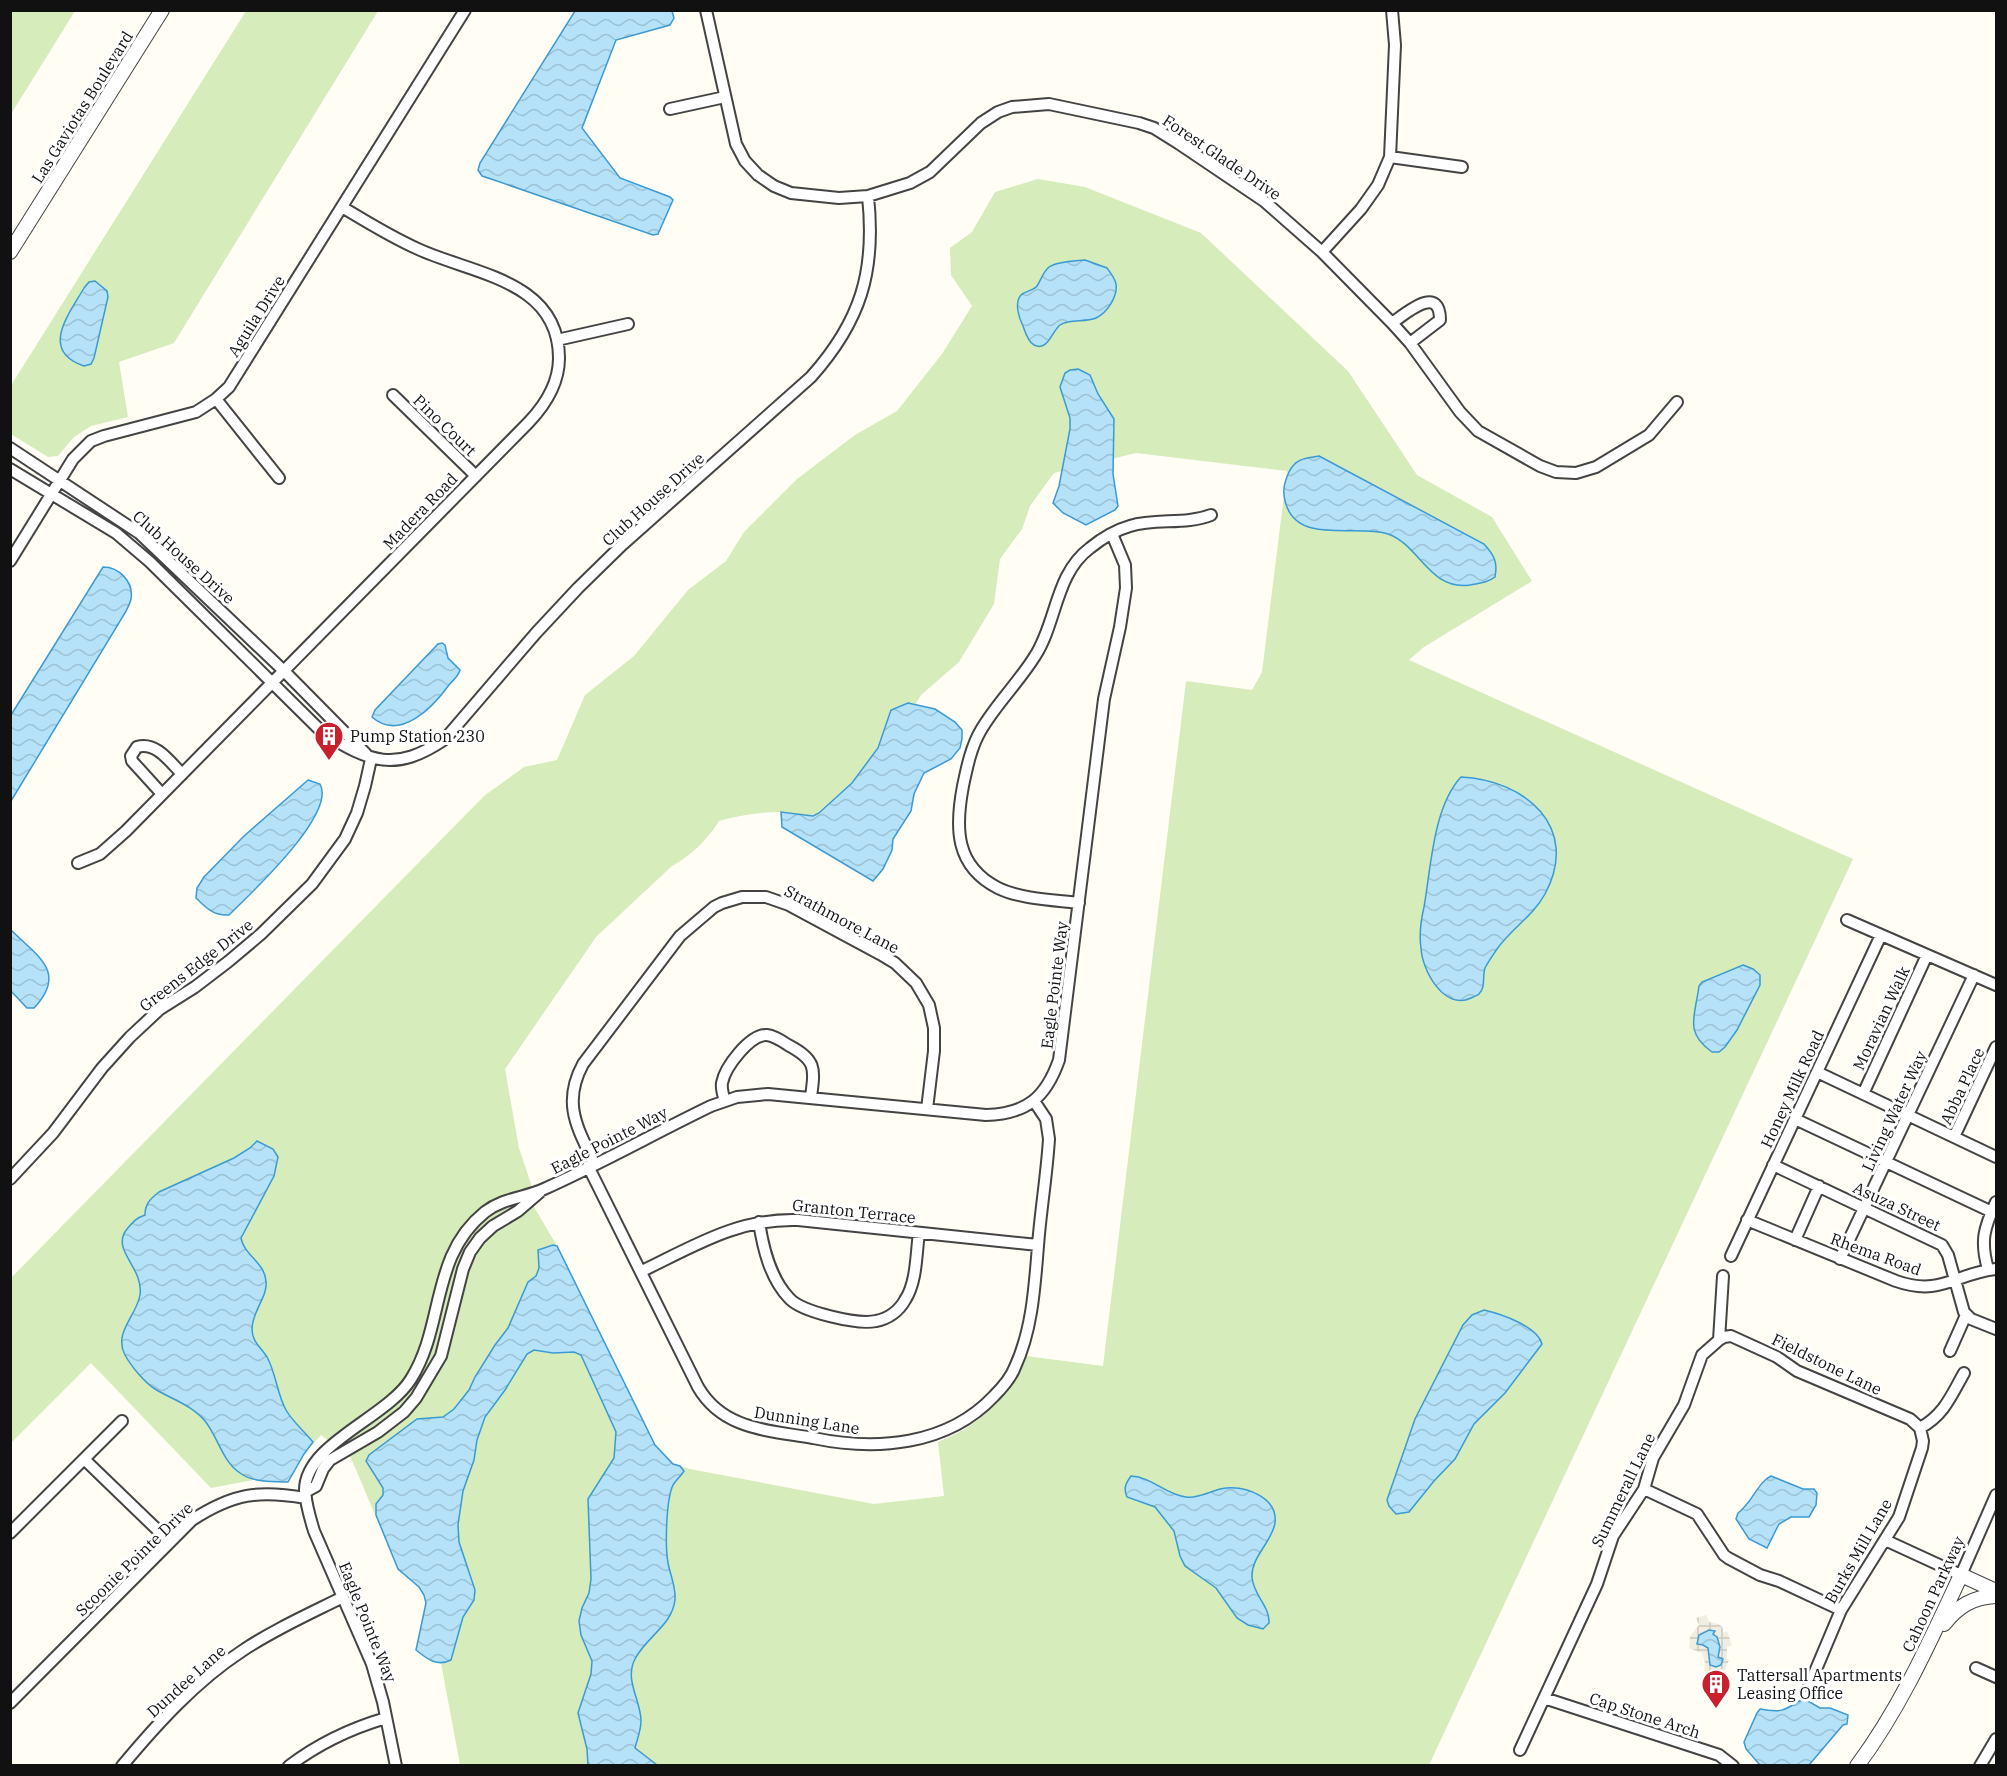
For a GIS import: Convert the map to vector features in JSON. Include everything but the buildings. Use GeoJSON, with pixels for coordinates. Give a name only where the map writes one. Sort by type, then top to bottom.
{"type":"FeatureCollection","features":[{"type":"Feature","properties":{"kind":"street","name":"Las Gaviotas Boulevard"},"geometry":{"type":"LineString","coordinates":[[10,252],[162,10]]}},
{"type":"Feature","properties":{"kind":"street","name":"Aguila Drive"},"geometry":{"type":"LineString","coordinates":[[10,561],[73,459],[91,441],[196,412],[229,387],[465,10]]}},
{"type":"Feature","properties":{"kind":"street","name":"Forest Glade Drive"},"geometry":{"type":"LineString","coordinates":[[706,10],[736,144],[745,161],[758,175],[774,186],[791,193],[810,197],[868,196],[910,183],[930,172],[981,123],[998,112],[1012,107],[1049,104],[1139,123],[1154,128],[1264,201],[1322,252],[1392,323],[1410,343],[1460,412],[1478,431],[1540,466],[1556,472],[1576,473],[1596,467],[1649,435],[1677,402]]}},
{"type":"Feature","properties":{"kind":"street"},"geometry":{"type":"LineString","coordinates":[[1322,252],[1361,209],[1378,185],[1390,157],[1395,45],[1392,10]]}},
{"type":"Feature","properties":{"kind":"street"},"geometry":{"type":"LineString","coordinates":[[670,109],[725,98]]}},
{"type":"Feature","properties":{"kind":"street"},"geometry":{"type":"LineString","coordinates":[[1390,157],[1462,166]]}},
{"type":"Feature","properties":{"kind":"street","name":"Club House Drive"},"geometry":{"type":"LineString","coordinates":[[10,469],[116,533],[150,562],[324,733],[371,759],[396,760],[413,756],[430,750],[445,740],[536,633],[585,581],[622,545],[811,377],[830,356],[857,307],[866,280],[871,243],[868,196]]}},
{"type":"Feature","properties":{"kind":"street","name":"Madera Road"},"geometry":{"type":"LineString","coordinates":[[78,863],[104,851],[182,774],[529,423],[545,403],[554,385],[559,364],[557,340],[549,318],[536,301],[525,292],[499,279],[419,250],[342,207]]}},
{"type":"Feature","properties":{"kind":"street"},"geometry":{"type":"LineString","coordinates":[[1392,323],[1421,303],[1430,302],[1436,305],[1440,312],[1440,320],[1410,343]]}},
{"type":"Feature","properties":{"kind":"street"},"geometry":{"type":"LineString","coordinates":[[557,340],[628,324]]}},
{"type":"Feature","properties":{"kind":"street","name":"Pino Court"},"geometry":{"type":"LineString","coordinates":[[393,394],[476,476]]}},
{"type":"Feature","properties":{"kind":"street"},"geometry":{"type":"LineString","coordinates":[[216,399],[279,478]]}},
{"type":"Feature","properties":{"kind":"street","name":"Club House Drive"},"geometry":{"type":"LineString","coordinates":[[10,448],[139,533],[284,671],[371,759]]}},
{"type":"Feature","properties":{"kind":"street"},"geometry":{"type":"LineString","coordinates":[[1079,903],[1011,893],[988,883],[979,875],[960,843],[958,813],[969,757],[981,729],[1036,655],[1066,576],[1088,549],[1131,525],[1197,520],[1211,515]]}},
{"type":"Feature","properties":{"kind":"street","name":"Eagle Pointe Way"},"geometry":{"type":"LineString","coordinates":[[396,1766],[372,1664],[314,1531],[306,1495],[311,1469],[330,1445],[392,1401],[411,1379],[427,1344],[448,1260],[474,1222],[488,1210],[507,1200],[542,1190],[711,1106],[758,1094],[998,1115],[1018,1110],[1034,1101],[1047,1088],[1059,1060],[1104,699],[1126,588],[1125,565],[1112,534]]}},
{"type":"Feature","properties":{"kind":"street"},"geometry":{"type":"LineString","coordinates":[[162,794],[132,761],[131,756],[137,747],[150,746],[182,774]]}},
{"type":"Feature","properties":{"kind":"street","name":"Greens Edge Drive"},"geometry":{"type":"LineString","coordinates":[[10,1179],[53,1133],[89,1084],[130,1037],[160,1009],[195,987],[229,961],[261,934],[312,884],[345,839],[360,804],[371,759]]}},
{"type":"Feature","properties":{"kind":"street","name":"Strathmore Lane"},"geometry":{"type":"LineString","coordinates":[[591,1165],[573,1113],[573,1092],[583,1064],[680,936],[714,907],[742,897],[766,897],[789,905],[895,963],[916,983],[928,1005],[934,1028],[934,1051],[927,1109]]}},
{"type":"Feature","properties":{"kind":"street"},"geometry":{"type":"LineString","coordinates":[[1847,920],[1996,985]]}},
{"type":"Feature","properties":{"kind":"street","name":"Honey Milk Road"},"geometry":{"type":"LineString","coordinates":[[1731,1256],[1881,935]]}},
{"type":"Feature","properties":{"kind":"street","name":"Moravian Walk"},"geometry":{"type":"LineString","coordinates":[[1863,1094],[1928,955]]}},
{"type":"Feature","properties":{"kind":"street","name":"Living Water Way"},"geometry":{"type":"LineString","coordinates":[[1840,1259],[1974,975]]}},
{"type":"Feature","properties":{"kind":"street"},"geometry":{"type":"LineString","coordinates":[[725,1101],[722,1088],[724,1077],[747,1043],[766,1035],[773,1036],[802,1052],[812,1062],[814,1076],[811,1097]]}},
{"type":"Feature","properties":{"kind":"street","name":"Abba Place"},"geometry":{"type":"LineString","coordinates":[[1954,1137],[1996,1047]]}},
{"type":"Feature","properties":{"kind":"street"},"geometry":{"type":"LineString","coordinates":[[1817,1072],[1996,1157]]}},
{"type":"Feature","properties":{"kind":"street","name":"Dunning Lane"},"geometry":{"type":"LineString","coordinates":[[591,1165],[698,1387],[707,1401],[720,1414],[743,1425],[855,1445],[919,1439],[952,1428],[981,1410],[1001,1389],[1014,1370],[1026,1335],[1033,1293],[1049,1139],[1046,1119],[1034,1101]]}},
{"type":"Feature","properties":{"kind":"street"},"geometry":{"type":"LineString","coordinates":[[1795,1119],[1886,1162],[1994,1207],[1983,1240],[1992,1269]]}},
{"type":"Feature","properties":{"kind":"street","name":"Asuza Street"},"geometry":{"type":"LineString","coordinates":[[1773,1165],[1942,1245],[1948,1255],[1966,1315]]}},
{"type":"Feature","properties":{"kind":"street"},"geometry":{"type":"LineString","coordinates":[[1795,1240],[1819,1186]]}},
{"type":"Feature","properties":{"kind":"street","name":"Eagle Pointe Way"},"geometry":{"type":"LineString","coordinates":[[306,1495],[316,1486],[323,1469],[330,1460],[378,1432],[404,1412],[416,1398],[441,1356],[463,1269],[470,1252],[493,1226],[518,1211],[542,1190]]}},
{"type":"Feature","properties":{"kind":"street","name":"Granton Terrace"},"geometry":{"type":"LineString","coordinates":[[642,1271],[722,1232],[759,1222],[798,1220],[1038,1245]]}},
{"type":"Feature","properties":{"kind":"street","name":"Rhema Road"},"geometry":{"type":"LineString","coordinates":[[1747,1220],[1896,1281],[1918,1287],[1941,1286],[1992,1269]]}},
{"type":"Feature","properties":{"kind":"street"},"geometry":{"type":"LineString","coordinates":[[759,1222],[768,1262],[778,1284],[792,1302],[808,1311],[866,1322],[879,1321],[892,1315],[907,1298],[912,1285],[919,1233]]}},
{"type":"Feature","properties":{"kind":"street"},"geometry":{"type":"LineString","coordinates":[[1719,1340],[1723,1276]]}},
{"type":"Feature","properties":{"kind":"street"},"geometry":{"type":"LineString","coordinates":[[1950,1351],[1966,1315],[1996,1329]]}},
{"type":"Feature","properties":{"kind":"street","name":"Fieldstone Lane"},"geometry":{"type":"LineString","coordinates":[[1719,1340],[1724,1336],[1731,1336],[1777,1357],[1797,1371],[1914,1421],[1920,1428]]}},
{"type":"Feature","properties":{"kind":"street","name":"Summerall Lane"},"geometry":{"type":"LineString","coordinates":[[1520,1750],[1597,1584],[1613,1536],[1644,1489],[1653,1458],[1684,1405],[1702,1355],[1719,1340]]}},
{"type":"Feature","properties":{"kind":"street"},"geometry":{"type":"LineString","coordinates":[[1920,1428],[1942,1412],[1964,1373]]}},
{"type":"Feature","properties":{"kind":"street"},"geometry":{"type":"LineString","coordinates":[[10,1533],[122,1422]]}},
{"type":"Feature","properties":{"kind":"street","name":"Burks Mill Lane"},"geometry":{"type":"LineString","coordinates":[[1809,1686],[1841,1610],[1899,1517],[1922,1448],[1920,1428]]}},
{"type":"Feature","properties":{"kind":"street"},"geometry":{"type":"LineString","coordinates":[[84,1459],[170,1542]]}},
{"type":"Feature","properties":{"kind":"street"},"geometry":{"type":"LineString","coordinates":[[1644,1489],[1697,1514],[1728,1558],[1760,1575],[1779,1581],[1841,1610]]}},
{"type":"Feature","properties":{"kind":"street","name":"Scoonie Pointe Drive"},"geometry":{"type":"LineString","coordinates":[[10,1703],[192,1520],[209,1509],[238,1497],[260,1493],[306,1495]]}},
{"type":"Feature","properties":{"kind":"street","name":"Cahoon Parkway"},"geometry":{"type":"LineString","coordinates":[[1857,1766],[1892,1714],[1927,1648],[1962,1575],[1996,1495]]}},
{"type":"Feature","properties":{"kind":"street"},"geometry":{"type":"LineString","coordinates":[[1885,1540],[1996,1591]]}},
{"type":"Feature","properties":{"kind":"street"},"geometry":{"type":"LineString","coordinates":[[1927,1648],[1958,1609],[1973,1600],[1996,1596]]}},
{"type":"Feature","properties":{"kind":"street","name":"Dundee Lane"},"geometry":{"type":"LineString","coordinates":[[122,1766],[147,1736],[185,1698],[233,1658],[274,1632],[343,1597]]}},
{"type":"Feature","properties":{"kind":"street"},"geometry":{"type":"LineString","coordinates":[[1976,1668],[1996,1677]]}},
{"type":"Feature","properties":{"kind":"street","name":"Cap Stone Arch"},"geometry":{"type":"LineString","coordinates":[[1544,1698],[1719,1755],[1733,1766]]}},
{"type":"Feature","properties":{"kind":"street"},"geometry":{"type":"LineString","coordinates":[[289,1766],[359,1726],[386,1718]]}},
{"type":"Feature","properties":{"kind":"street"},"geometry":{"type":"LineString","coordinates":[[1980,1766],[1996,1739]]}},
{"type":"Feature","properties":{"kind":"green space"},"geometry":{"type":"Polygon","coordinates":[[[10,11],[75,11],[11,114],[10,11]]]}},
{"type":"Feature","properties":{"kind":"green space"},"geometry":{"type":"Polygon","coordinates":[[[246,11],[378,11],[174,343],[119,362],[128,417],[91,426],[74,437],[58,456],[48,457],[11,434],[10,387],[246,11]]]}},
{"type":"Feature","properties":{"kind":"green space"},"geometry":{"type":"Polygon","coordinates":[[[1038,179],[1085,187],[1201,233],[1348,371],[1417,475],[1492,517],[1532,581],[1424,647],[1409,660],[1853,859],[1429,1765],[460,1765],[441,1663],[436,1663],[416,1650],[426,1603],[424,1595],[419,1587],[398,1569],[351,1458],[321,1435],[304,1454],[288,1482],[253,1480],[211,1488],[91,1363],[11,1443],[11,1278],[484,796],[524,767],[557,760],[585,695],[634,656],[688,590],[726,561],[744,532],[797,479],[855,435],[897,411],[942,354],[972,306],[951,275],[950,248],[972,232],[995,192],[1038,179]],[[1136,453],[1054,473],[1030,506],[1022,529],[1000,559],[994,604],[959,662],[921,695],[915,705],[908,703],[882,737],[878,748],[852,783],[819,813],[805,815],[765,813],[719,821],[699,846],[672,866],[596,937],[505,1069],[519,1148],[531,1184],[534,1207],[557,1246],[655,1445],[673,1464],[874,1504],[944,1496],[938,1442],[968,1427],[991,1409],[1010,1385],[1026,1356],[1103,1366],[1186,681],[1252,690],[1262,672],[1287,471],[1136,453]]]}},
{"type":"Feature","properties":{"kind":"shaded area"},"geometry":{"type":"Polygon","coordinates":[[[1706,1615],[1709,1622],[1719,1624],[1723,1628],[1723,1633],[1727,1631],[1732,1645],[1727,1647],[1727,1659],[1729,1660],[1725,1670],[1721,1669],[1721,1672],[1717,1671],[1715,1674],[1704,1671],[1705,1663],[1702,1653],[1689,1648],[1690,1636],[1699,1625],[1696,1618],[1706,1615]],[[1714,1631],[1701,1644],[1708,1648],[1709,1659],[1718,1657],[1719,1651],[1718,1640],[1713,1634],[1714,1631]]]}},
{"type":"Feature","properties":{"kind":"water"},"geometry":{"type":"Polygon","coordinates":[[[575,11],[672,11],[674,18],[670,25],[616,40],[582,128],[620,178],[673,200],[658,234],[653,235],[482,176],[478,170],[480,163],[575,11]]]}},
{"type":"Feature","properties":{"kind":"water"},"geometry":{"type":"Polygon","coordinates":[[[1085,260],[1107,268],[1114,277],[1116,289],[1111,304],[1096,318],[1060,325],[1043,346],[1034,345],[1027,337],[1020,319],[1019,298],[1037,286],[1049,267],[1062,262],[1085,260]]]}},
{"type":"Feature","properties":{"kind":"water"},"geometry":{"type":"Polygon","coordinates":[[[95,281],[107,291],[108,297],[94,358],[91,364],[84,366],[70,359],[63,351],[60,342],[71,309],[89,282],[95,281]]]}},
{"type":"Feature","properties":{"kind":"water"},"geometry":{"type":"Polygon","coordinates":[[[1078,369],[1090,375],[1098,394],[1114,419],[1113,474],[1118,506],[1115,510],[1086,525],[1063,513],[1053,503],[1059,486],[1070,429],[1070,418],[1060,387],[1065,373],[1078,369]]]}},
{"type":"Feature","properties":{"kind":"water"},"geometry":{"type":"Polygon","coordinates":[[[1319,456],[1484,544],[1494,559],[1495,577],[1480,583],[1456,585],[1434,574],[1409,547],[1388,534],[1376,531],[1332,531],[1304,525],[1294,518],[1287,507],[1284,485],[1291,468],[1297,462],[1319,456]]]}},
{"type":"Feature","properties":{"kind":"water"},"geometry":{"type":"Polygon","coordinates":[[[103,567],[115,570],[128,581],[131,593],[130,603],[11,801],[11,715],[103,567]]]}},
{"type":"Feature","properties":{"kind":"water"},"geometry":{"type":"Polygon","coordinates":[[[438,644],[445,645],[448,658],[460,670],[457,677],[434,703],[415,719],[404,724],[394,726],[383,724],[372,717],[375,710],[438,644]]]}},
{"type":"Feature","properties":{"kind":"water"},"geometry":{"type":"Polygon","coordinates":[[[908,703],[935,709],[955,722],[962,730],[962,739],[960,748],[951,759],[924,773],[914,794],[911,811],[893,839],[892,850],[883,869],[873,881],[782,827],[781,812],[813,816],[819,813],[852,783],[878,748],[891,710],[908,703]]]}},
{"type":"Feature","properties":{"kind":"water"},"geometry":{"type":"Polygon","coordinates":[[[1461,777],[1484,780],[1506,787],[1525,798],[1540,812],[1551,828],[1556,848],[1554,870],[1540,902],[1491,958],[1485,968],[1479,994],[1461,1000],[1452,999],[1444,994],[1430,977],[1422,957],[1420,938],[1431,857],[1439,821],[1444,804],[1461,777]]]}},
{"type":"Feature","properties":{"kind":"water"},"geometry":{"type":"Polygon","coordinates":[[[308,780],[320,784],[322,797],[316,814],[289,853],[229,915],[215,913],[207,908],[196,898],[197,888],[204,877],[243,837],[308,780]]]}},
{"type":"Feature","properties":{"kind":"water"},"geometry":{"type":"Polygon","coordinates":[[[11,930],[39,957],[49,974],[44,995],[34,1008],[27,1008],[11,991],[11,930]]]}},
{"type":"Feature","properties":{"kind":"water"},"geometry":{"type":"Polygon","coordinates":[[[1743,965],[1760,975],[1760,985],[1737,1030],[1725,1047],[1719,1052],[1712,1052],[1703,1045],[1695,1031],[1694,1015],[1699,986],[1702,982],[1743,965]]]}},
{"type":"Feature","properties":{"kind":"water"},"geometry":{"type":"Polygon","coordinates":[[[257,1141],[273,1149],[278,1157],[274,1176],[241,1238],[246,1249],[262,1269],[266,1281],[265,1293],[254,1316],[252,1334],[270,1363],[286,1410],[313,1442],[288,1482],[257,1480],[240,1473],[224,1455],[200,1415],[155,1389],[138,1374],[122,1347],[124,1332],[140,1295],[137,1276],[122,1244],[127,1229],[135,1220],[145,1215],[149,1202],[159,1192],[234,1158],[257,1141]]]}},
{"type":"Feature","properties":{"kind":"water"},"geometry":{"type":"Polygon","coordinates":[[[553,1245],[557,1246],[655,1445],[673,1464],[680,1466],[684,1471],[673,1485],[671,1492],[666,1535],[667,1555],[675,1590],[673,1608],[664,1624],[640,1651],[632,1667],[631,1675],[641,1721],[635,1748],[657,1765],[588,1765],[587,1749],[578,1713],[591,1674],[592,1661],[581,1635],[579,1621],[589,1593],[591,1579],[588,1499],[614,1458],[616,1432],[581,1355],[574,1352],[553,1353],[534,1350],[527,1354],[485,1417],[463,1491],[458,1525],[459,1542],[475,1590],[474,1600],[463,1617],[451,1660],[437,1662],[428,1659],[416,1650],[426,1603],[424,1595],[419,1587],[398,1569],[376,1515],[376,1504],[383,1495],[383,1488],[366,1461],[369,1455],[417,1419],[443,1417],[454,1409],[469,1390],[495,1345],[508,1328],[528,1282],[536,1276],[539,1268],[538,1250],[553,1245]]]}},
{"type":"Feature","properties":{"kind":"water"},"geometry":{"type":"Polygon","coordinates":[[[1484,1310],[1526,1326],[1542,1344],[1505,1393],[1474,1424],[1455,1459],[1409,1512],[1396,1514],[1387,1500],[1415,1419],[1463,1325],[1472,1315],[1484,1310]]]}},
{"type":"Feature","properties":{"kind":"water"},"geometry":{"type":"Polygon","coordinates":[[[1131,1476],[1146,1479],[1179,1496],[1196,1497],[1221,1489],[1234,1488],[1260,1495],[1266,1500],[1275,1514],[1275,1523],[1255,1563],[1252,1577],[1255,1589],[1269,1617],[1269,1623],[1263,1629],[1248,1625],[1237,1618],[1216,1588],[1185,1566],[1174,1531],[1155,1507],[1127,1497],[1125,1491],[1131,1476]]]}},
{"type":"Feature","properties":{"kind":"water"},"geometry":{"type":"Polygon","coordinates":[[[1771,1476],[1803,1489],[1814,1489],[1817,1493],[1816,1505],[1809,1517],[1791,1517],[1779,1524],[1767,1548],[1749,1539],[1736,1519],[1738,1513],[1762,1483],[1771,1476]]]}},
{"type":"Feature","properties":{"kind":"water"},"geometry":{"type":"Polygon","coordinates":[[[1709,1630],[1715,1631],[1713,1634],[1717,1637],[1720,1647],[1718,1657],[1723,1659],[1721,1665],[1716,1667],[1710,1665],[1708,1648],[1697,1644],[1699,1635],[1709,1630]]]}},
{"type":"Feature","properties":{"kind":"water"},"geometry":{"type":"Polygon","coordinates":[[[1801,1700],[1820,1708],[1830,1708],[1848,1715],[1847,1724],[1843,1725],[1809,1765],[1760,1765],[1746,1749],[1744,1742],[1757,1713],[1760,1709],[1782,1710],[1801,1700]]]}},
{"type":"Feature","properties":{"kind":"place","name":"Pump Station 230"},"geometry":{"type":"Point","coordinates":[329,762]}},
{"type":"Feature","properties":{"kind":"place","name":"Tattersall Apartments Leasing Office"},"geometry":{"type":"Point","coordinates":[1716,1710]}}]}
